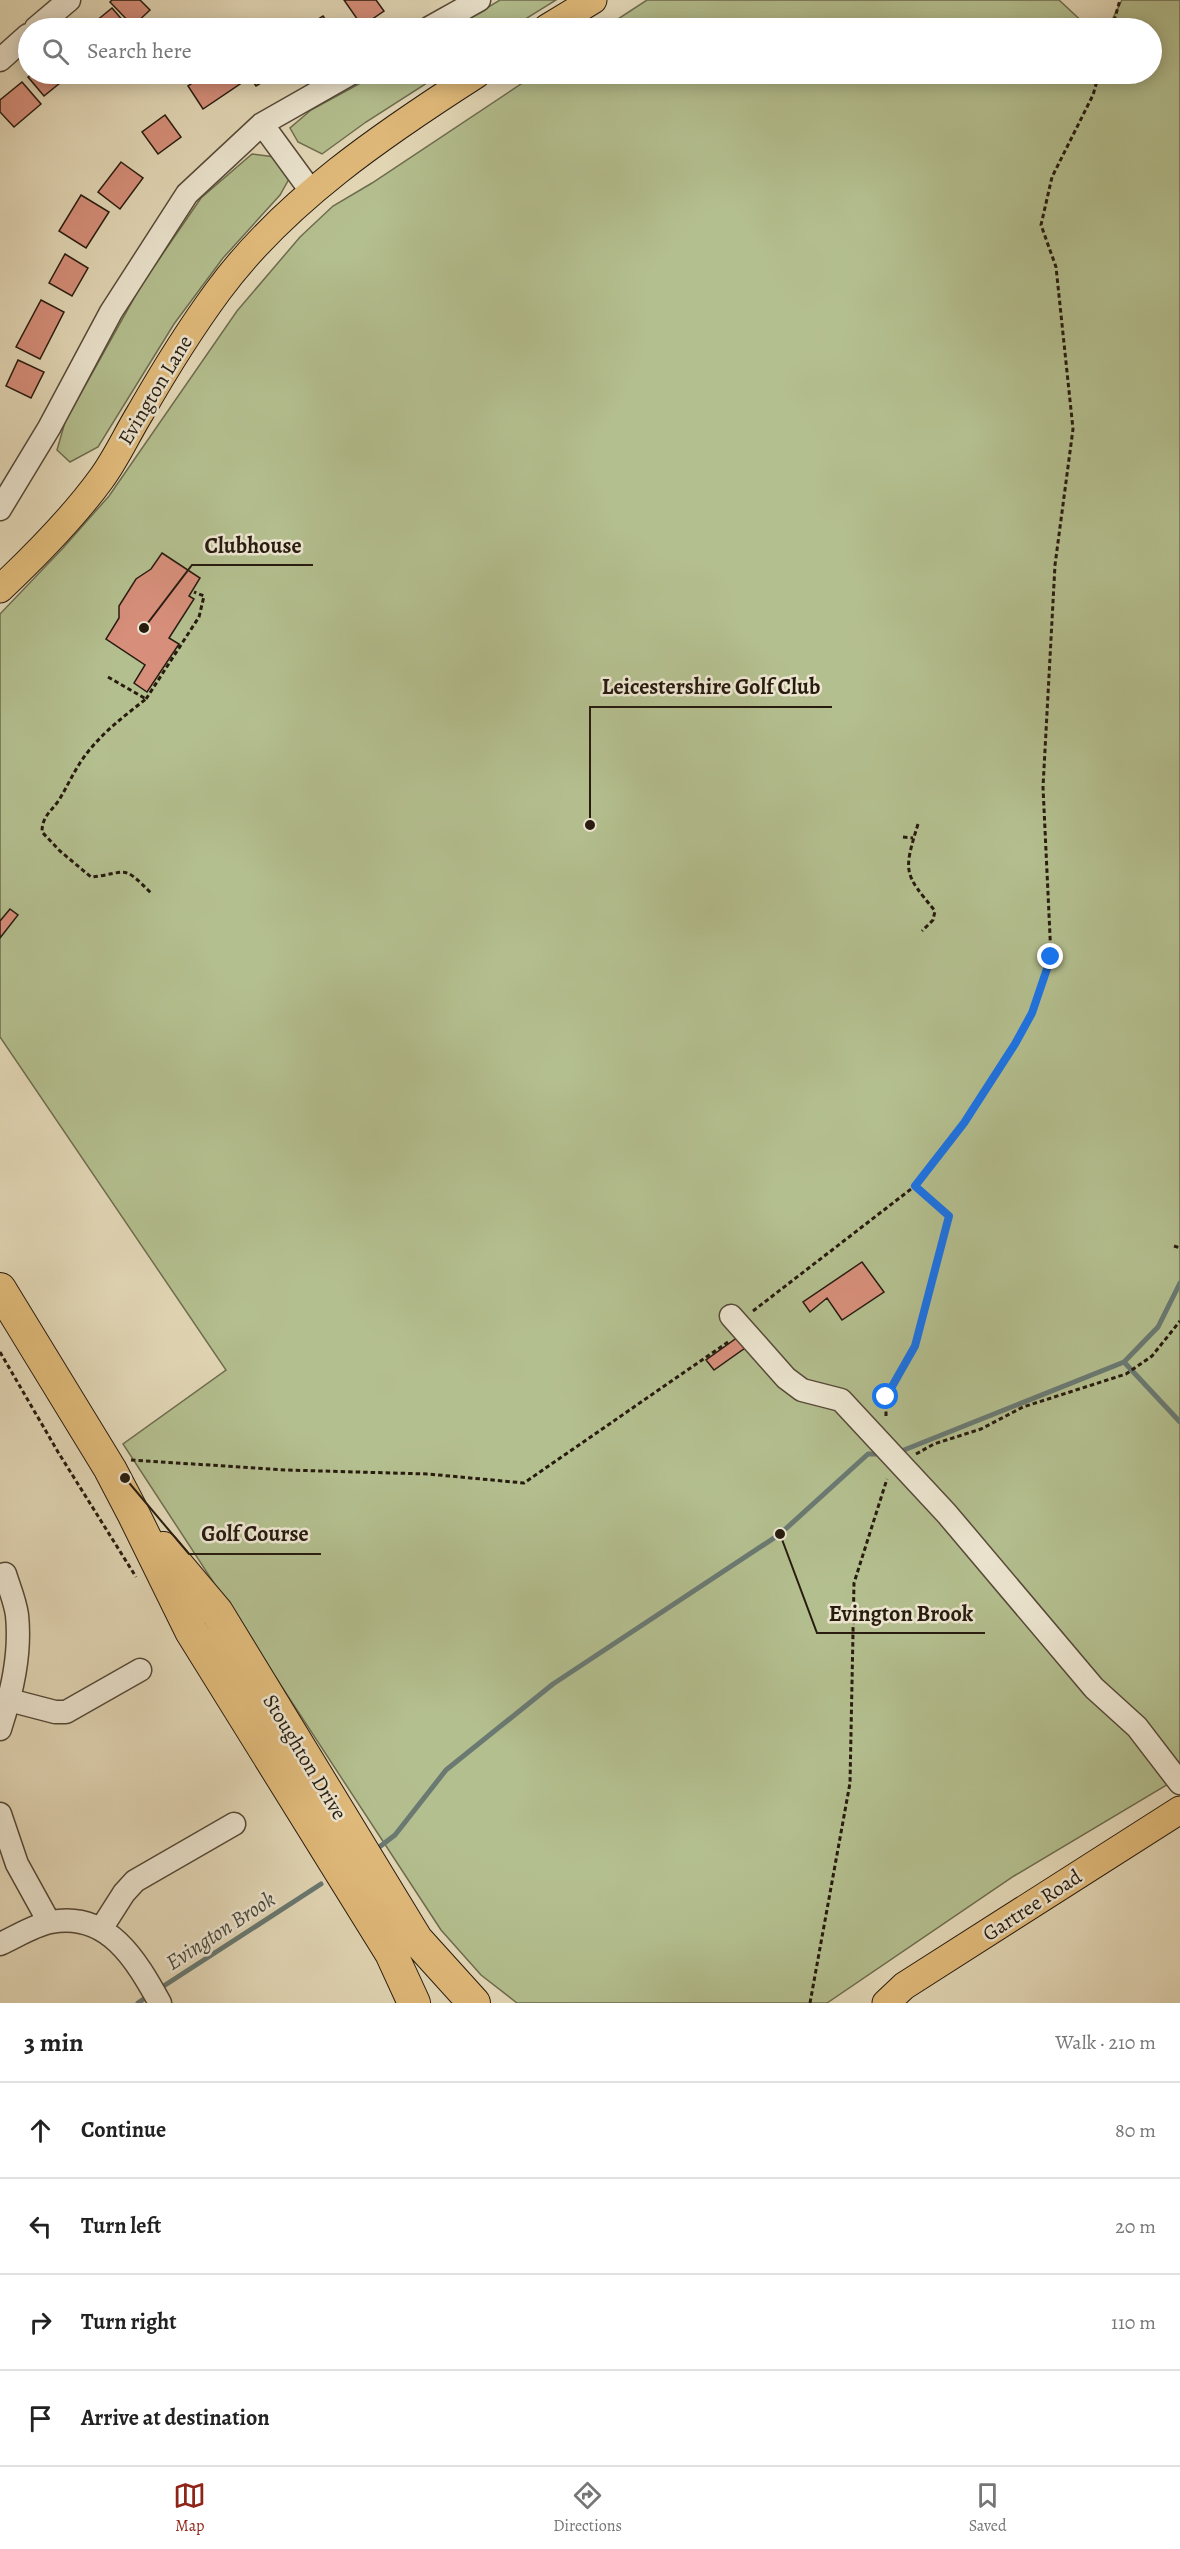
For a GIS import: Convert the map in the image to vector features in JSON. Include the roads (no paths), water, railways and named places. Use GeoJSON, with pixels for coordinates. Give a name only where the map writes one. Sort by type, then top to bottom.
{"type":"FeatureCollection","features":[{"type":"Feature","properties":{"kind":"highway","name":"Stoughton Drive"},"geometry":{"type":"LineString","coordinates":[[0,1289],[134,1513],[191,1631],[392,1953],[414,2003]]}},
{"type":"Feature","properties":{"kind":"highway","name":"Stoughton Drive"},"geometry":{"type":"LineString","coordinates":[[134,1513],[217,1612],[417,1940],[474,2003]]}},
{"type":"Feature","properties":{"kind":"main road"},"geometry":{"type":"LineString","coordinates":[[563,18],[592,0]]}},
{"type":"Feature","properties":{"kind":"main road","name":"Evington Lane"},"geometry":{"type":"LineString","coordinates":[[0,589],[38,554],[102,479],[150,395],[220,289],[311,190],[461,84]]}},
{"type":"Feature","properties":{"kind":"main road","name":"Gartree Road"},"geometry":{"type":"LineString","coordinates":[[886,2003],[904,1986],[1180,1810]]}},
{"type":"Feature","properties":{"kind":"street"},"geometry":{"type":"LineString","coordinates":[[48,18],[69,0]]}},
{"type":"Feature","properties":{"kind":"street"},"geometry":{"type":"LineString","coordinates":[[447,18],[479,0]]}},
{"type":"Feature","properties":{"kind":"street"},"geometry":{"type":"LineString","coordinates":[[0,60],[18,44]]}},
{"type":"Feature","properties":{"kind":"street"},"geometry":{"type":"LineString","coordinates":[[0,509],[49,428],[111,312],[187,194],[262,124],[332,84]]}},
{"type":"Feature","properties":{"kind":"street"},"geometry":{"type":"LineString","coordinates":[[262,124],[311,190]]}},
{"type":"Feature","properties":{"kind":"street"},"geometry":{"type":"LineString","coordinates":[[731,1316],[786,1378],[802,1390],[841,1400],[947,1514],[1094,1688],[1137,1727],[1180,1783]]}},
{"type":"Feature","properties":{"kind":"street"},"geometry":{"type":"LineString","coordinates":[[0,1729],[9,1700],[18,1654],[16,1613],[5,1574]]}},
{"type":"Feature","properties":{"kind":"street"},"geometry":{"type":"LineString","coordinates":[[9,1700],[55,1712],[66,1712],[140,1670]]}},
{"type":"Feature","properties":{"kind":"street"},"geometry":{"type":"LineString","coordinates":[[0,1814],[17,1864],[49,1922]]}},
{"type":"Feature","properties":{"kind":"street"},"geometry":{"type":"LineString","coordinates":[[101,1929],[124,1893],[135,1881],[234,1824]]}},
{"type":"Feature","properties":{"kind":"street"},"geometry":{"type":"LineString","coordinates":[[0,1944],[49,1922],[81,1919],[101,1929],[130,1954],[160,2002]]}},
{"type":"Feature","properties":{"kind":"waterway","name":"Evington Brook"},"geometry":{"type":"LineString","coordinates":[[899,1452],[1124,1362],[1158,1327],[1180,1283]]}},
{"type":"Feature","properties":{"kind":"waterway"},"geometry":{"type":"LineString","coordinates":[[1124,1362],[1180,1422]]}},
{"type":"Feature","properties":{"kind":"waterway","name":"Evington Brook"},"geometry":{"type":"LineString","coordinates":[[378,1848],[395,1835],[446,1770],[553,1684],[780,1534],[868,1454],[881,1454]]}},
{"type":"Feature","properties":{"kind":"waterway","name":"Evington Brook"},"geometry":{"type":"LineString","coordinates":[[159,1989],[321,1884]]}},
{"type":"Feature","properties":{"kind":"waterway","name":"Evington Brook"},"geometry":{"type":"LineString","coordinates":[[138,2003],[148,1996]]}},
{"type":"Feature","properties":{"kind":"place","name":"Clubhouse"},"geometry":{"type":"Point","coordinates":[144,628]}},
{"type":"Feature","properties":{"kind":"place","name":"Leicestershire Golf Club"},"geometry":{"type":"Point","coordinates":[590,825]}},
{"type":"Feature","properties":{"kind":"place","name":"Golf Course"},"geometry":{"type":"Point","coordinates":[125,1478]}},
{"type":"Feature","properties":{"kind":"place","name":"Evington Brook"},"geometry":{"type":"Point","coordinates":[780,1534]}}]}
